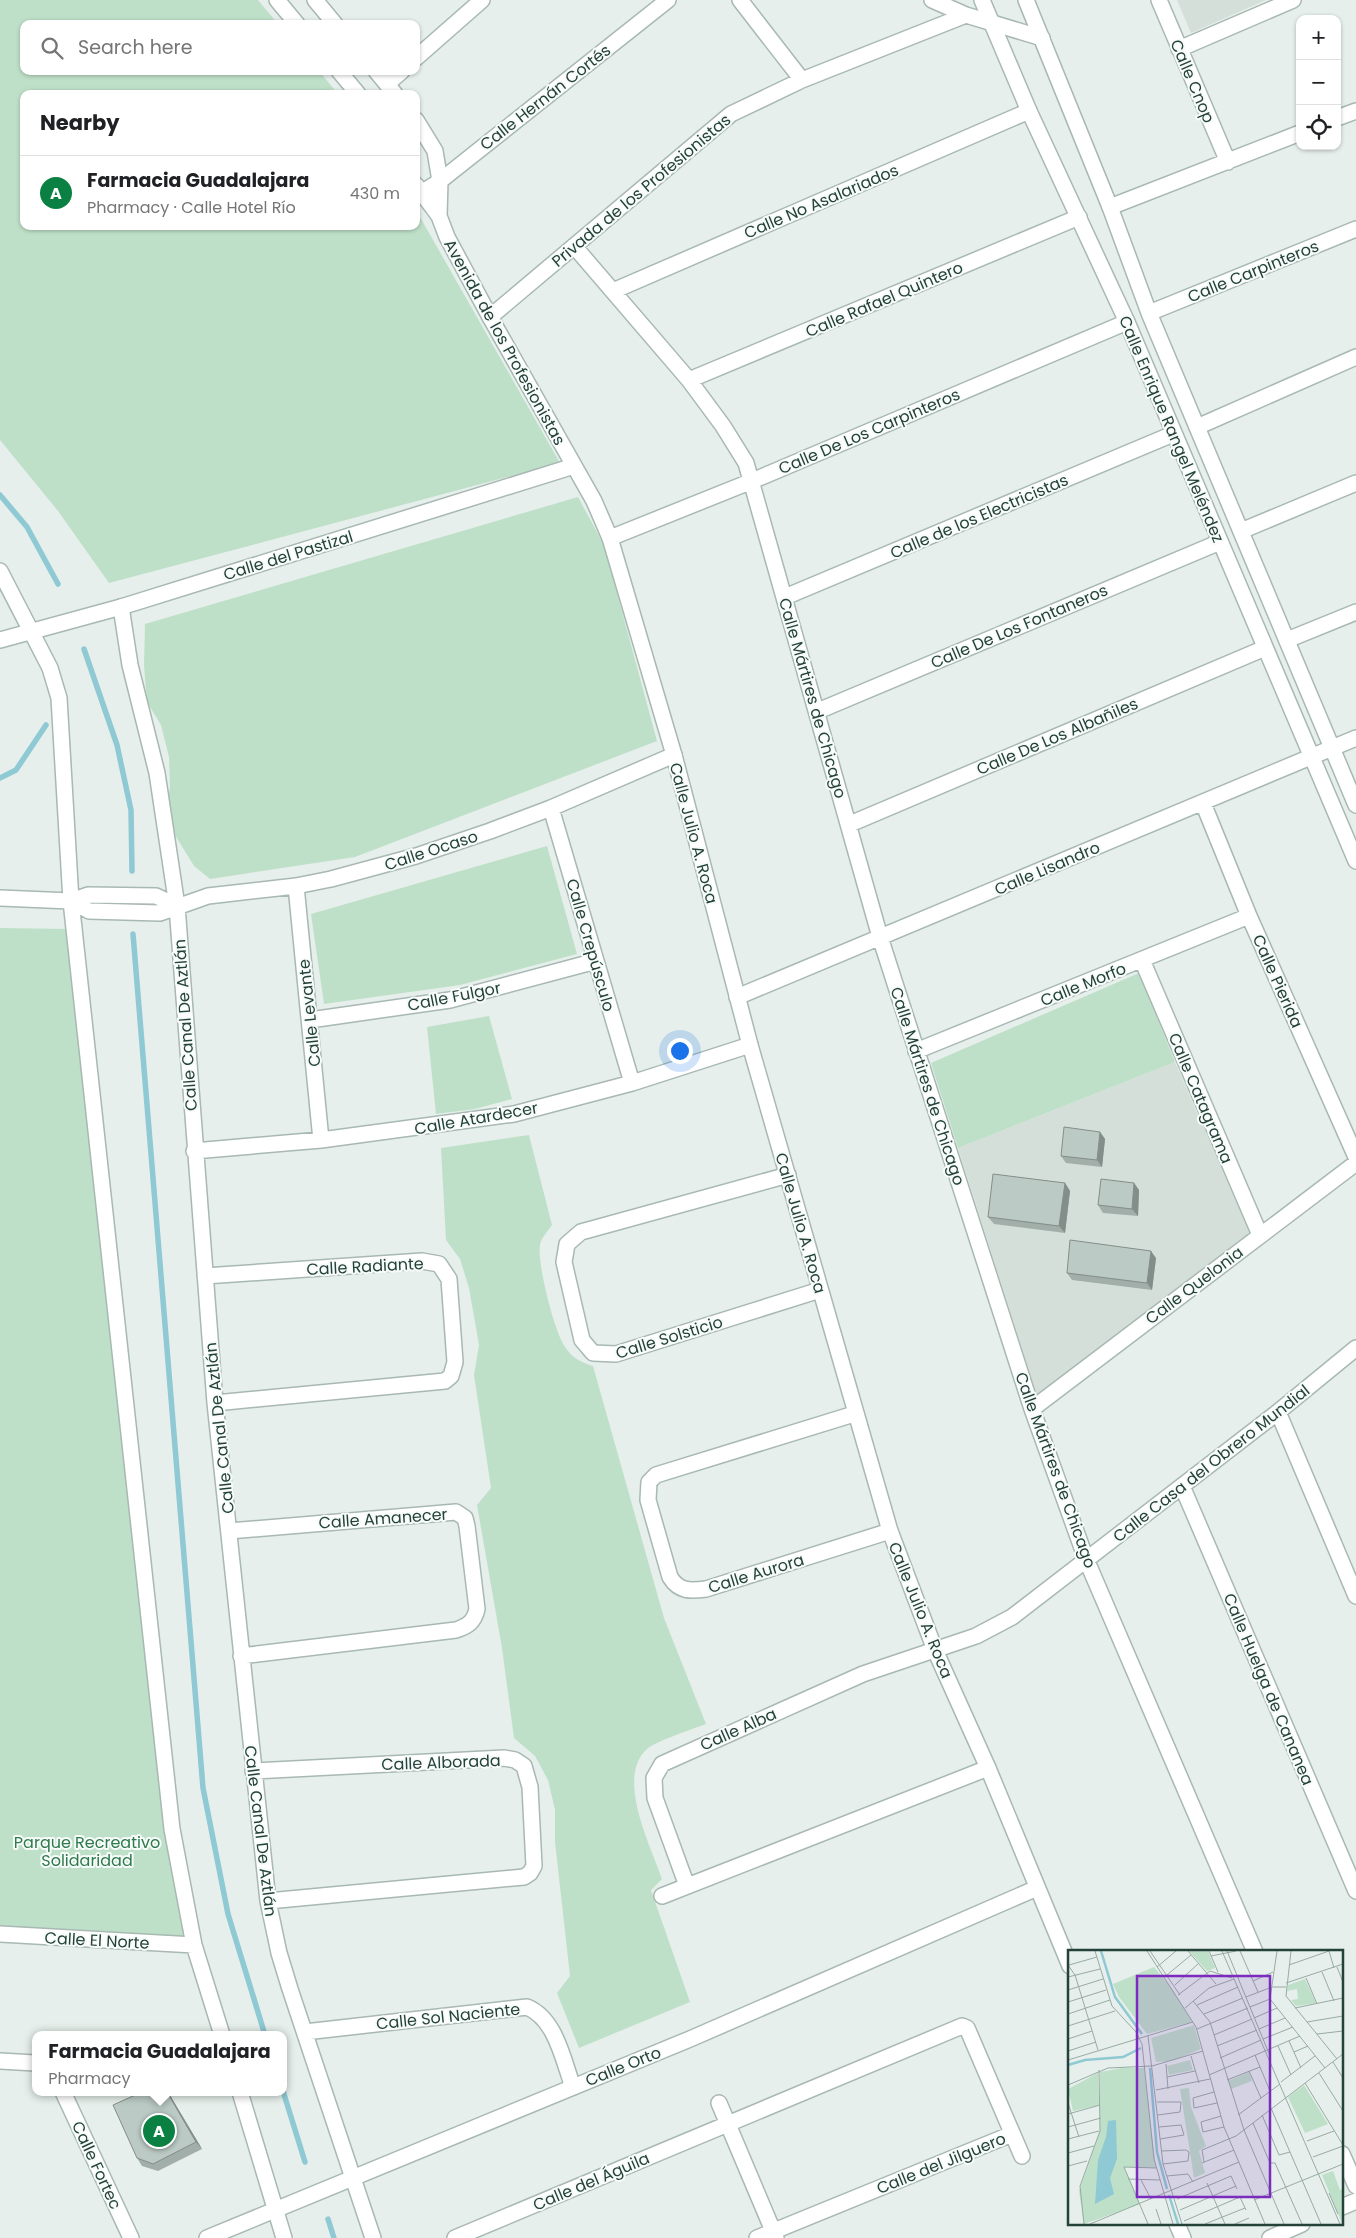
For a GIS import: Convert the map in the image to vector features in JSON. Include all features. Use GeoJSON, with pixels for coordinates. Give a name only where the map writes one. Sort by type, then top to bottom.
{"type":"FeatureCollection","features":[{"type":"Feature","properties":{"kind":"street"},"geometry":{"type":"LineString","coordinates":[[315,0],[332,20]]}},
{"type":"Feature","properties":{"kind":"street"},"geometry":{"type":"LineString","coordinates":[[420,54],[482,0]]}},
{"type":"Feature","properties":{"kind":"street","name":"Calle Hernán Cortés"},"geometry":{"type":"LineString","coordinates":[[420,188],[440,180],[668,0]]}},
{"type":"Feature","properties":{"kind":"street"},"geometry":{"type":"LineString","coordinates":[[740,0],[802,80]]}},
{"type":"Feature","properties":{"kind":"street"},"geometry":{"type":"LineString","coordinates":[[932,0],[966,15],[1042,38]]}},
{"type":"Feature","properties":{"kind":"street","name":"Calle Enrique Rangel Meléndez"},"geometry":{"type":"LineString","coordinates":[[982,0],[1030,111],[1127,322],[1356,861]]}},
{"type":"Feature","properties":{"kind":"street","name":"Calle Enrique Rangel Meléndez"},"geometry":{"type":"LineString","coordinates":[[1026,0],[1110,207],[1149,313],[1356,805]]}},
{"type":"Feature","properties":{"kind":"street","name":"Calle Cnop"},"geometry":{"type":"LineString","coordinates":[[1158,0],[1228,162]]}},
{"type":"Feature","properties":{"kind":"street"},"geometry":{"type":"LineString","coordinates":[[1179,49],[1293,0]]}},
{"type":"Feature","properties":{"kind":"street"},"geometry":{"type":"LineString","coordinates":[[281,2],[294,20]]}},
{"type":"Feature","properties":{"kind":"street","name":"Privada de los Profesionistas"},"geometry":{"type":"LineString","coordinates":[[490,317],[719,122],[731,114],[802,80],[966,15]]}},
{"type":"Feature","properties":{"kind":"street"},"geometry":{"type":"LineString","coordinates":[[342,75],[355,90]]}},
{"type":"Feature","properties":{"kind":"street"},"geometry":{"type":"LineString","coordinates":[[379,75],[391,89],[400,75]]}},
{"type":"Feature","properties":{"kind":"street","name":"Calle No Asalariados"},"geometry":{"type":"LineString","coordinates":[[612,291],[1030,111]]}},
{"type":"Feature","properties":{"kind":"street"},"geometry":{"type":"LineString","coordinates":[[1341,117],[1356,111]]}},
{"type":"Feature","properties":{"kind":"street","name":"Avenida de los Profesionistas"},"geometry":{"type":"LineString","coordinates":[[420,126],[435,150],[440,180],[439,216]]}},
{"type":"Feature","properties":{"kind":"street"},"geometry":{"type":"LineString","coordinates":[[1110,207],[1296,135]]}},
{"type":"Feature","properties":{"kind":"street","name":"Avenida de los Profesionistas"},"geometry":{"type":"LineString","coordinates":[[420,192],[439,216],[451,246],[574,466]]}},
{"type":"Feature","properties":{"kind":"street","name":"Calle Rafael Quintero"},"geometry":{"type":"LineString","coordinates":[[689,380],[1079,217]]}},
{"type":"Feature","properties":{"kind":"street","name":"Calle Carpinteros"},"geometry":{"type":"LineString","coordinates":[[1149,313],[1356,229]]}},
{"type":"Feature","properties":{"kind":"street","name":"Calle Mártires de Chicago"},"geometry":{"type":"LineString","coordinates":[[574,246],[689,380],[736,445],[752,481],[850,824],[880,937],[1032,1408],[1086,1559],[1254,1950]]}},
{"type":"Feature","properties":{"kind":"street","name":"Calle De Los Carpinteros"},"geometry":{"type":"LineString","coordinates":[[610,538],[752,481],[1127,322]]}},
{"type":"Feature","properties":{"kind":"street"},"geometry":{"type":"LineString","coordinates":[[1197,427],[1356,357]]}},
{"type":"Feature","properties":{"kind":"street","name":"Calle de los Electricistas"},"geometry":{"type":"LineString","coordinates":[[785,597],[1173,434]]}},
{"type":"Feature","properties":{"kind":"street","name":"Calle Julio A. Roca"},"geometry":{"type":"LineString","coordinates":[[574,466],[594,501],[610,538],[674,755],[750,1045],[854,1414],[890,1531],[935,1650],[988,1768],[1068,1961]]}},
{"type":"Feature","properties":{"kind":"street","name":"Calle del Pastizal"},"geometry":{"type":"LineString","coordinates":[[0,640],[120,607],[574,466]]}},
{"type":"Feature","properties":{"kind":"street"},"geometry":{"type":"LineString","coordinates":[[1241,532],[1356,483]]}},
{"type":"Feature","properties":{"kind":"street","name":"Calle De Los Fontaneros"},"geometry":{"type":"LineString","coordinates":[[818,711],[1220,542]]}},
{"type":"Feature","properties":{"kind":"street"},"geometry":{"type":"LineString","coordinates":[[0,571],[50,668],[59,698],[72,901],[170,1812],[176,1857],[194,1946],[221,2031]]}},
{"type":"Feature","properties":{"kind":"street","name":"Calle Canal De Aztlán"},"geometry":{"type":"LineString","coordinates":[[120,607],[130,666],[157,774],[177,906],[194,1151],[215,1403],[268,1901],[279,1953],[355,2178],[373,2238]]}},
{"type":"Feature","properties":{"kind":"street"},"geometry":{"type":"LineString","coordinates":[[1287,640],[1356,612]]}},
{"type":"Feature","properties":{"kind":"street","name":"Calle De Los Albañiles"},"geometry":{"type":"LineString","coordinates":[[850,824],[1265,648]]}},
{"type":"Feature","properties":{"kind":"street","name":"Calle Lisandro"},"geometry":{"type":"LineString","coordinates":[[738,997],[1356,738]]}},
{"type":"Feature","properties":{"kind":"street","name":"Calle Ocaso"},"geometry":{"type":"LineString","coordinates":[[177,906],[208,896],[296,886],[416,856],[552,808],[674,755]]}},
{"type":"Feature","properties":{"kind":"street","name":"Calle Pierida"},"geometry":{"type":"LineString","coordinates":[[1203,803],[1249,916],[1356,1158]]}},
{"type":"Feature","properties":{"kind":"street","name":"Calle Crepúsculo"},"geometry":{"type":"LineString","coordinates":[[552,808],[632,1083]]}},
{"type":"Feature","properties":{"kind":"street","name":"Calle Levante"},"geometry":{"type":"LineString","coordinates":[[296,886],[321,1140]]}},
{"type":"Feature","properties":{"kind":"street"},"geometry":{"type":"LineString","coordinates":[[0,898],[72,901],[88,895],[156,896],[177,906]]}},
{"type":"Feature","properties":{"kind":"street","name":"Calle Morfo"},"geometry":{"type":"LineString","coordinates":[[916,1051],[1249,916]]}},
{"type":"Feature","properties":{"kind":"street","name":"Calle Catagrama"},"geometry":{"type":"LineString","coordinates":[[1142,960],[1260,1235]]}},
{"type":"Feature","properties":{"kind":"street","name":"Calle Fulgor"},"geometry":{"type":"LineString","coordinates":[[310,1020],[450,1000],[596,961]]}},
{"type":"Feature","properties":{"kind":"street","name":"Calle Atardecer"},"geometry":{"type":"LineString","coordinates":[[194,1151],[321,1140],[514,1114],[632,1083],[750,1045]]}},
{"type":"Feature","properties":{"kind":"street","name":"Calle Quelonia"},"geometry":{"type":"LineString","coordinates":[[1032,1408],[1356,1163]]}},
{"type":"Feature","properties":{"kind":"street","name":"Calle Solsticio"},"geometry":{"type":"LineString","coordinates":[[788,1175],[581,1232],[573,1237],[567,1244],[564,1262],[582,1340],[593,1353],[616,1354],[820,1290]]}},
{"type":"Feature","properties":{"kind":"street","name":"Calle Radiante"},"geometry":{"type":"LineString","coordinates":[[205,1276],[422,1261],[439,1264],[450,1279],[455,1362],[451,1376],[445,1381],[215,1403]]}},
{"type":"Feature","properties":{"kind":"street","name":"Calle Casa del Obrero Mundial"},"geometry":{"type":"LineString","coordinates":[[935,1650],[976,1636],[1012,1617],[1278,1412],[1356,1348]]}},
{"type":"Feature","properties":{"kind":"street"},"geometry":{"type":"LineString","coordinates":[[1278,1412],[1356,1596]]}},
{"type":"Feature","properties":{"kind":"street","name":"Calle Aurora"},"geometry":{"type":"LineString","coordinates":[[854,1414],[656,1475],[649,1482],[648,1500],[670,1577],[674,1583],[685,1590],[706,1589],[890,1531]]}},
{"type":"Feature","properties":{"kind":"street","name":"Calle Huelga de Cananea"},"geometry":{"type":"LineString","coordinates":[[1182,1486],[1356,1891]]}},
{"type":"Feature","properties":{"kind":"street","name":"Calle Amanecer"},"geometry":{"type":"LineString","coordinates":[[229,1531],[456,1512],[465,1518],[467,1526],[478,1609],[475,1618],[470,1624],[456,1630],[241,1656]]}},
{"type":"Feature","properties":{"kind":"street","name":"Calle Alba"},"geometry":{"type":"LineString","coordinates":[[687,1886],[655,1798],[654,1778],[662,1764],[863,1674],[935,1650]]}},
{"type":"Feature","properties":{"kind":"street","name":"Calle Alborada"},"geometry":{"type":"LineString","coordinates":[[253,1771],[504,1758],[515,1760],[524,1766],[530,1787],[534,1866],[530,1873],[524,1877],[268,1901]]}},
{"type":"Feature","properties":{"kind":"street"},"geometry":{"type":"LineString","coordinates":[[662,1896],[988,1768]]}},
{"type":"Feature","properties":{"kind":"street","name":"Calle Orto"},"geometry":{"type":"LineString","coordinates":[[206,2238],[690,2039],[1037,1888]]}},
{"type":"Feature","properties":{"kind":"street","name":"Calle El Norte"},"geometry":{"type":"LineString","coordinates":[[0,1934],[194,1946]]}},
{"type":"Feature","properties":{"kind":"street","name":"Calle Sol Naciente"},"geometry":{"type":"LineString","coordinates":[[305,2032],[526,2007],[539,2013],[549,2025],[573,2087]]}},
{"type":"Feature","properties":{"kind":"street","name":"Calle del Jilguero"},"geometry":{"type":"LineString","coordinates":[[727,2125],[965,2026],[1012,2134],[774,2235]]}},
{"type":"Feature","properties":{"kind":"street"},"geometry":{"type":"LineString","coordinates":[[0,2061],[32,2063]]}},
{"type":"Feature","properties":{"kind":"street","name":"Calle Fortec"},"geometry":{"type":"LineString","coordinates":[[65,2096],[131,2238]]}},
{"type":"Feature","properties":{"kind":"street"},"geometry":{"type":"LineString","coordinates":[[241,2096],[284,2238]]}},
{"type":"Feature","properties":{"kind":"street"},"geometry":{"type":"LineString","coordinates":[[719,2103],[774,2235],[757,2238]]}},
{"type":"Feature","properties":{"kind":"street","name":"Calle del Águila"},"geometry":{"type":"LineString","coordinates":[[455,2238],[727,2125]]}},
{"type":"Feature","properties":{"kind":"street"},"geometry":{"type":"LineString","coordinates":[[1012,2134],[1022,2156]]}},
{"type":"Feature","properties":{"kind":"street"},"geometry":{"type":"LineString","coordinates":[[1344,2159],[1356,2186]]}},
{"type":"Feature","properties":{"kind":"street"},"geometry":{"type":"LineString","coordinates":[[1344,2205],[1356,2201]]}},
{"type":"Feature","properties":{"kind":"street"},"geometry":{"type":"LineString","coordinates":[[1178,2226],[1182,2238]]}},
{"type":"Feature","properties":{"kind":"street"},"geometry":{"type":"LineString","coordinates":[[1270,2238],[1297,2226]]}},
{"type":"Feature","properties":{"kind":"shaded area"},"geometry":{"type":"Polygon","coordinates":[[[1177,0],[1266,0],[1191,33],[1177,0]]]}},
{"type":"Feature","properties":{"kind":"shaded area"},"geometry":{"type":"Polygon","coordinates":[[[1175,1062],[1251,1236],[1038,1399],[958,1148],[1175,1062]]]}},
{"type":"Feature","properties":{"kind":"green space"},"geometry":{"type":"Polygon","coordinates":[[[0,0],[258,0],[275,20],[20,20],[20,75],[322,75],[335,90],[20,90],[20,230],[420,230],[420,217],[560,463],[109,583],[58,511],[0,440],[0,0]]]}},
{"type":"Feature","properties":{"kind":"green space"},"geometry":{"type":"Polygon","coordinates":[[[578,497],[604,545],[657,741],[355,857],[210,879],[194,866],[175,835],[165,806],[170,788],[169,757],[161,725],[147,702],[144,666],[145,624],[578,497]]]}},
{"type":"Feature","properties":{"kind":"green space"},"geometry":{"type":"Polygon","coordinates":[[[547,846],[577,954],[460,985],[324,1004],[311,914],[547,846]]]}},
{"type":"Feature","properties":{"kind":"green space","name":"Parque Recreativo Solidaridad"},"geometry":{"type":"Polygon","coordinates":[[[0,928],[72,929],[168,1795],[194,1945],[0,1934],[0,928]]]}},
{"type":"Feature","properties":{"kind":"green space"},"geometry":{"type":"Polygon","coordinates":[[[1139,973],[1175,1062],[958,1148],[931,1063],[1139,973]]]}},
{"type":"Feature","properties":{"kind":"green space"},"geometry":{"type":"Polygon","coordinates":[[[489,1016],[512,1099],[475,1109],[436,1114],[427,1027],[489,1016]]]}},
{"type":"Feature","properties":{"kind":"green space"},"geometry":{"type":"Polygon","coordinates":[[[529,1135],[552,1225],[540,1245],[541,1266],[551,1312],[561,1339],[568,1351],[577,1359],[593,1366],[664,1618],[706,1724],[665,1740],[646,1750],[638,1763],[634,1778],[639,1813],[662,1879],[651,1890],[690,2002],[579,2048],[557,1993],[570,1976],[555,1842],[555,1810],[548,1780],[535,1756],[514,1738],[502,1648],[477,1505],[491,1488],[474,1375],[479,1345],[469,1288],[460,1259],[446,1240],[441,1148],[529,1135]]]}},
{"type":"Feature","properties":{"kind":"building"},"geometry":{"type":"Polygon","coordinates":[[[1064,1127],[1100,1132],[1097,1160],[1061,1156],[1064,1127]]]}},
{"type":"Feature","properties":{"kind":"building"},"geometry":{"type":"Polygon","coordinates":[[[993,1174],[1065,1183],[1059,1226],[988,1217],[993,1174]]]}},
{"type":"Feature","properties":{"kind":"building"},"geometry":{"type":"Polygon","coordinates":[[[1101,1179],[1134,1183],[1132,1209],[1098,1205],[1101,1179]]]}},
{"type":"Feature","properties":{"kind":"building"},"geometry":{"type":"Polygon","coordinates":[[[1070,1240],[1151,1251],[1147,1283],[1067,1273],[1070,1240]]]}},
{"type":"Feature","properties":{"kind":"building"},"geometry":{"type":"Polygon","coordinates":[[[133,2096],[169,2096],[196,2142],[153,2164],[137,2158],[113,2105],[133,2096]]]}},
{"type":"Feature","properties":{"kind":"waterway"},"geometry":{"type":"LineString","coordinates":[[0,495],[27,527],[58,584]]}},
{"type":"Feature","properties":{"kind":"waterway"},"geometry":{"type":"LineString","coordinates":[[84,649],[117,745],[131,810],[132,871]]}},
{"type":"Feature","properties":{"kind":"waterway"},"geometry":{"type":"LineString","coordinates":[[0,778],[16,770],[46,725]]}},
{"type":"Feature","properties":{"kind":"waterway"},"geometry":{"type":"LineString","coordinates":[[133,934],[203,1788],[228,1914],[264,2031]]}},
{"type":"Feature","properties":{"kind":"waterway"},"geometry":{"type":"LineString","coordinates":[[285,2096],[305,2162]]}},
{"type":"Feature","properties":{"kind":"waterway"},"geometry":{"type":"LineString","coordinates":[[328,2219],[334,2238]]}},
{"type":"Feature","properties":{"kind":"place","name":"Farmacia Guadalajara"},"geometry":{"type":"Point","coordinates":[159,2131]}}]}
